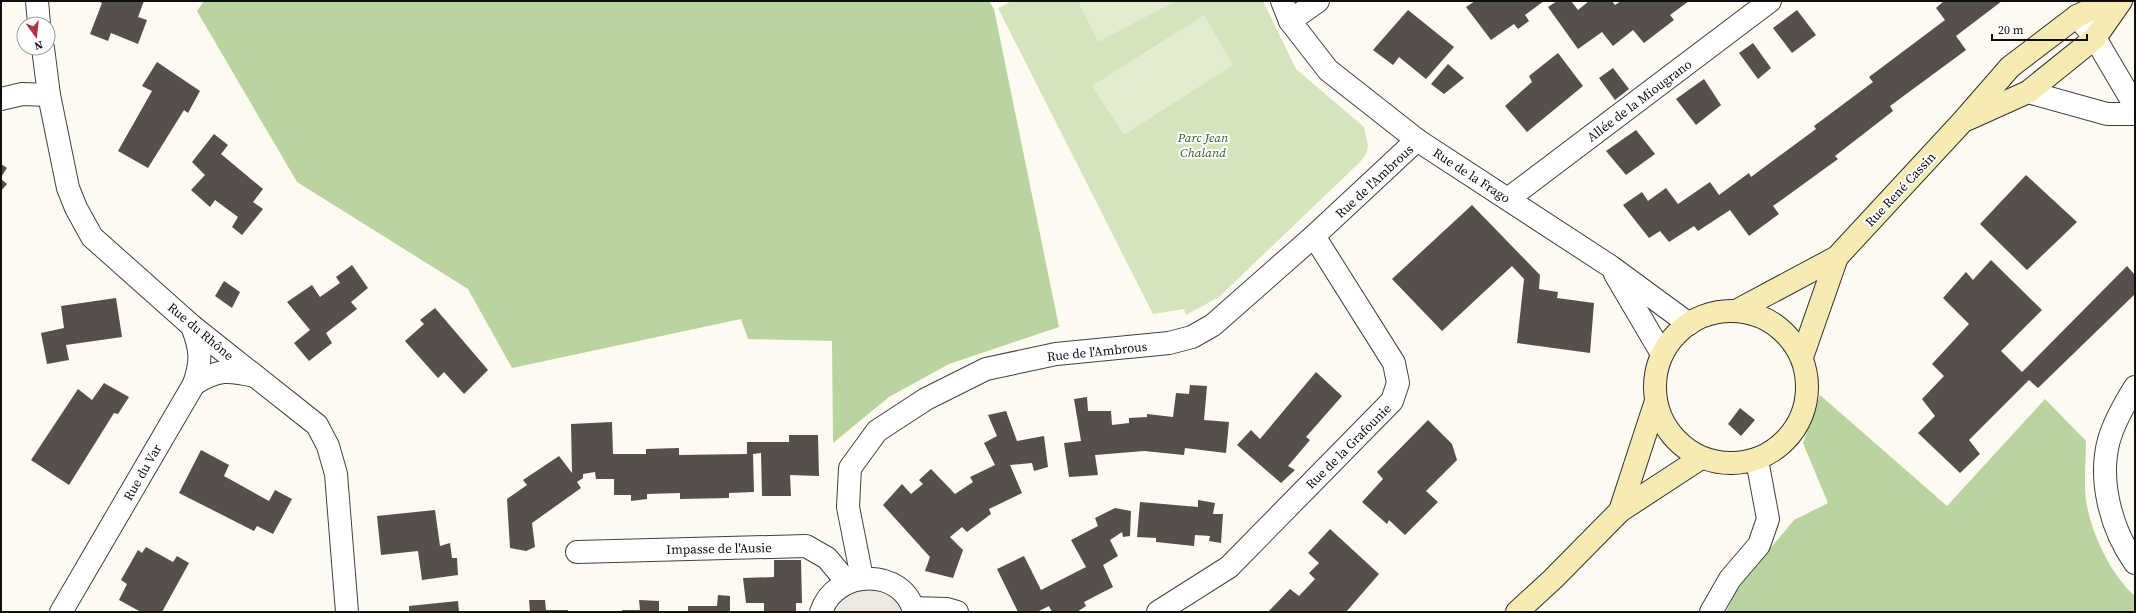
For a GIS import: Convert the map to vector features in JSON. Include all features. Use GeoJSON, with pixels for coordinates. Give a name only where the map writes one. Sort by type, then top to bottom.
{"type":"FeatureCollection","features":[{"type":"Feature","properties":{"kind":"main road","name":"Rue René Cassin"},"geometry":{"type":"LineString","coordinates":[[1837,257],[1964,121],[2010,67],[2077,16],[2109,1]]}},
{"type":"Feature","properties":{"kind":"main road"},"geometry":{"type":"LineString","coordinates":[[1964,121],[2028,92],[2095,38],[2121,1]]}},
{"type":"Feature","properties":{"kind":"main road"},"geometry":{"type":"LineString","coordinates":[[1736,311],[1837,257]]}},
{"type":"Feature","properties":{"kind":"main road"},"geometry":{"type":"LineString","coordinates":[[1802,357],[1837,257]]}},
{"type":"Feature","properties":{"kind":"main road"},"geometry":{"type":"LineString","coordinates":[[1736,311],[1756,315],[1776,325],[1791,338],[1802,357],[1808,381],[1806,406],[1796,429],[1778,448],[1757,460],[1738,464],[1720,463],[1702,458],[1685,448],[1671,435],[1662,419],[1656,401],[1655,377],[1662,354],[1674,337],[1689,324],[1711,313],[1736,311]]}},
{"type":"Feature","properties":{"kind":"main road"},"geometry":{"type":"LineString","coordinates":[[1620,511],[1656,401]]}},
{"type":"Feature","properties":{"kind":"main road"},"geometry":{"type":"LineString","coordinates":[[1517,612],[1553,579],[1620,511],[1702,458]]}},
{"type":"Feature","properties":{"kind":"street"},"geometry":{"type":"LineString","coordinates":[[36,1],[38,16]]}},
{"type":"Feature","properties":{"kind":"street"},"geometry":{"type":"LineString","coordinates":[[1286,11],[1318,1]]}},
{"type":"Feature","properties":{"kind":"street","name":"Allée de la Miougrano"},"geometry":{"type":"LineString","coordinates":[[1509,198],[1770,1]]}},
{"type":"Feature","properties":{"kind":"street","name":"Rue de la Frago"},"geometry":{"type":"LineString","coordinates":[[1286,11],[1328,70],[1417,140],[1509,198],[1610,266],[1689,324]]}},
{"type":"Feature","properties":{"kind":"street"},"geometry":{"type":"LineString","coordinates":[[2077,16],[2095,38],[2135,106]]}},
{"type":"Feature","properties":{"kind":"street","name":"Rue du Rhône"},"geometry":{"type":"LineString","coordinates":[[44,56],[49,95],[68,188],[76,208],[92,237],[192,326],[317,425],[328,446],[336,474],[347,612]]}},
{"type":"Feature","properties":{"kind":"street"},"geometry":{"type":"LineString","coordinates":[[2028,92],[2107,114],[2135,114]]}},
{"type":"Feature","properties":{"kind":"street"},"geometry":{"type":"LineString","coordinates":[[1,99],[22,94],[49,95]]}},
{"type":"Feature","properties":{"kind":"street","name":"Rue de l'Ambrous"},"geometry":{"type":"LineString","coordinates":[[855,580],[848,507],[850,468],[877,431],[926,399],[986,369],[1056,354],[1169,343],[1192,337],[1213,325],[1314,236],[1417,140]]}},
{"type":"Feature","properties":{"kind":"street","name":"Rue de la Grafounie"},"geometry":{"type":"LineString","coordinates":[[1158,612],[1229,567],[1392,401],[1398,383],[1394,363],[1314,236]]}},
{"type":"Feature","properties":{"kind":"street"},"geometry":{"type":"LineString","coordinates":[[1610,266],[1662,354]]}},
{"type":"Feature","properties":{"kind":"street","name":"Rue du Var"},"geometry":{"type":"LineString","coordinates":[[61,612],[194,384],[200,365],[200,348],[192,326]]}},
{"type":"Feature","properties":{"kind":"street"},"geometry":{"type":"LineString","coordinates":[[194,384],[210,374],[233,371],[256,377]]}},
{"type":"Feature","properties":{"kind":"street"},"geometry":{"type":"LineString","coordinates":[[2135,387],[2109,439],[2104,478],[2115,524],[2126,550],[2135,563]]}},
{"type":"Feature","properties":{"kind":"street"},"geometry":{"type":"LineString","coordinates":[[1711,612],[1730,579],[1759,545],[1768,519],[1757,460]]}},
{"type":"Feature","properties":{"kind":"street","name":"Impasse de l'Ausie"},"geometry":{"type":"LineString","coordinates":[[577,552],[806,546],[827,558],[855,580]]}},
{"type":"Feature","properties":{"kind":"street"},"geometry":{"type":"LineString","coordinates":[[821,612],[834,591],[855,580],[878,579],[893,585],[904,595],[913,610],[947,609],[957,612]]}},
{"type":"Feature","properties":{"kind":"green space"},"geometry":{"type":"Polygon","coordinates":[[[204,1],[989,1],[994,9],[1059,327],[949,364],[889,397],[833,443],[832,341],[748,339],[741,319],[512,368],[468,289],[297,182],[197,11],[204,1]]]}},
{"type":"Feature","properties":{"kind":"green space","name":"Parc Jean Chaland"},"geometry":{"type":"Polygon","coordinates":[[[1012,1],[1263,1],[1296,69],[1364,127],[1368,146],[1366,154],[1360,162],[1219,297],[1186,315],[1184,309],[1153,314],[998,8],[1012,1]]]}},
{"type":"Feature","properties":{"kind":"green space"},"geometry":{"type":"Polygon","coordinates":[[[1078,1],[1176,1],[1098,42],[1078,1]]]}},
{"type":"Feature","properties":{"kind":"green space"},"geometry":{"type":"Polygon","coordinates":[[[1204,15],[1233,65],[1124,135],[1092,86],[1204,15]]]}},
{"type":"Feature","properties":{"kind":"green space"},"geometry":{"type":"Polygon","coordinates":[[[1820,395],[1947,506],[2045,399],[2086,441],[2085,491],[2090,518],[2098,542],[2104,554],[2118,577],[2135,596],[2135,612],[1726,612],[1738,587],[1794,520],[1828,503],[1803,443],[1820,395]]]}},
{"type":"Feature","properties":{"kind":"shaded area"},"geometry":{"type":"Polygon","coordinates":[[[868,589],[881,591],[893,597],[905,612],[835,612],[844,599],[855,592],[868,589]]]}},
{"type":"Feature","properties":{"kind":"building"},"geometry":{"type":"Polygon","coordinates":[[[98,1],[144,1],[138,17],[147,20],[138,44],[111,33],[108,41],[90,34],[102,3],[98,1]]]}},
{"type":"Feature","properties":{"kind":"building"},"geometry":{"type":"Polygon","coordinates":[[[1475,1],[1544,1],[1525,15],[1529,21],[1518,29],[1514,24],[1491,40],[1466,7],[1475,1]]]}},
{"type":"Feature","properties":{"kind":"building"},"geometry":{"type":"Polygon","coordinates":[[[1557,1],[1571,1],[1578,10],[1589,1],[1612,1],[1615,5],[1621,1],[1689,1],[1670,15],[1674,20],[1644,43],[1633,30],[1613,46],[1602,32],[1578,49],[1548,7],[1557,1]]]}},
{"type":"Feature","properties":{"kind":"building"},"geometry":{"type":"Polygon","coordinates":[[[1944,1],[2002,1],[1956,36],[1966,50],[1890,106],[1893,111],[1835,156],[1838,159],[1773,206],[1779,214],[1749,236],[1730,210],[1698,231],[1694,226],[1669,242],[1660,231],[1649,238],[1623,205],[1642,192],[1648,201],[1666,188],[1678,204],[1710,182],[1719,195],[1749,173],[1751,177],[1816,129],[1814,126],[1873,82],[1869,77],[1945,20],[1936,8],[1944,1]]]}},
{"type":"Feature","properties":{"kind":"building"},"geometry":{"type":"Polygon","coordinates":[[[1408,10],[1454,47],[1426,79],[1399,57],[1393,65],[1373,50],[1408,10]]]}},
{"type":"Feature","properties":{"kind":"building"},"geometry":{"type":"Polygon","coordinates":[[[1797,10],[1816,35],[1792,53],[1773,28],[1797,10]]]}},
{"type":"Feature","properties":{"kind":"building"},"geometry":{"type":"Polygon","coordinates":[[[1753,43],[1771,68],[1758,79],[1739,53],[1753,43]]]}},
{"type":"Feature","properties":{"kind":"building"},"geometry":{"type":"Polygon","coordinates":[[[1558,53],[1583,86],[1527,132],[1505,106],[1532,82],[1529,76],[1558,53]]]}},
{"type":"Feature","properties":{"kind":"building"},"geometry":{"type":"Polygon","coordinates":[[[157,62],[200,91],[188,113],[184,110],[148,168],[118,151],[152,91],[142,86],[157,62]]]}},
{"type":"Feature","properties":{"kind":"building"},"geometry":{"type":"Polygon","coordinates":[[[1448,64],[1464,78],[1444,94],[1431,84],[1448,64]]]}},
{"type":"Feature","properties":{"kind":"building"},"geometry":{"type":"Polygon","coordinates":[[[1613,68],[1629,89],[1615,100],[1599,78],[1613,68]]]}},
{"type":"Feature","properties":{"kind":"building"},"geometry":{"type":"Polygon","coordinates":[[[1704,79],[1721,105],[1696,125],[1676,99],[1704,79]]]}},
{"type":"Feature","properties":{"kind":"building"},"geometry":{"type":"Polygon","coordinates":[[[1636,130],[1655,154],[1626,175],[1606,151],[1636,130]]]}},
{"type":"Feature","properties":{"kind":"building"},"geometry":{"type":"Polygon","coordinates":[[[214,134],[228,145],[221,154],[263,189],[253,202],[263,209],[242,235],[232,227],[238,217],[215,200],[210,207],[191,190],[205,175],[192,162],[214,134]]]}},
{"type":"Feature","properties":{"kind":"building"},"geometry":{"type":"Polygon","coordinates":[[[1,164],[7,168],[1,177],[1,164]]]}},
{"type":"Feature","properties":{"kind":"building"},"geometry":{"type":"Polygon","coordinates":[[[2026,175],[2077,222],[2027,270],[1980,224],[2026,175]]]}},
{"type":"Feature","properties":{"kind":"building"},"geometry":{"type":"Polygon","coordinates":[[[1,179],[7,184],[1,191],[1,179]]]}},
{"type":"Feature","properties":{"kind":"building"},"geometry":{"type":"Polygon","coordinates":[[[1472,205],[1540,275],[1539,289],[1558,292],[1557,298],[1594,303],[1590,353],[1517,343],[1524,279],[1512,266],[1442,331],[1392,279],[1472,205]]]}},
{"type":"Feature","properties":{"kind":"building"},"geometry":{"type":"Polygon","coordinates":[[[1991,260],[2042,310],[2001,351],[2022,372],[2127,266],[2135,275],[2135,294],[2038,388],[2029,380],[1969,440],[1980,454],[1960,473],[1918,433],[1935,416],[1922,399],[1944,376],[1932,364],[1969,324],[1943,298],[1966,272],[1973,280],[1991,260]]]}},
{"type":"Feature","properties":{"kind":"building"},"geometry":{"type":"Polygon","coordinates":[[[352,265],[368,288],[351,302],[357,309],[326,333],[332,343],[309,361],[294,343],[310,330],[287,302],[312,285],[320,297],[340,283],[336,277],[352,265]]]}},
{"type":"Feature","properties":{"kind":"building"},"geometry":{"type":"Polygon","coordinates":[[[224,281],[240,292],[232,308],[215,296],[224,281]]]}},
{"type":"Feature","properties":{"kind":"building"},"geometry":{"type":"Polygon","coordinates":[[[116,298],[122,337],[66,345],[69,360],[47,364],[41,333],[64,328],[61,306],[116,298]]]}},
{"type":"Feature","properties":{"kind":"building"},"geometry":{"type":"Polygon","coordinates":[[[435,308],[488,370],[464,394],[444,372],[438,378],[405,341],[424,324],[420,320],[435,308]]]}},
{"type":"Feature","properties":{"kind":"building"},"geometry":{"type":"Polygon","coordinates":[[[1316,372],[1342,396],[1306,437],[1310,440],[1288,466],[1295,470],[1281,483],[1237,445],[1251,430],[1260,439],[1316,372]]]}},
{"type":"Feature","properties":{"kind":"building"},"geometry":{"type":"Polygon","coordinates":[[[104,383],[129,397],[118,414],[114,413],[69,485],[31,460],[78,389],[92,400],[104,383]]]}},
{"type":"Feature","properties":{"kind":"building"},"geometry":{"type":"Polygon","coordinates":[[[1190,385],[1207,386],[1204,420],[1229,422],[1226,453],[1185,448],[1184,455],[1144,451],[1095,455],[1098,475],[1069,477],[1064,443],[1081,441],[1074,399],[1087,397],[1088,411],[1111,411],[1112,425],[1129,423],[1129,418],[1147,417],[1147,414],[1173,417],[1176,393],[1189,394],[1190,385]]]}},
{"type":"Feature","properties":{"kind":"building"},"geometry":{"type":"Polygon","coordinates":[[[1740,408],[1755,420],[1741,436],[1728,424],[1740,408]]]}},
{"type":"Feature","properties":{"kind":"building"},"geometry":{"type":"Polygon","coordinates":[[[1006,411],[1017,441],[1044,436],[1048,467],[1034,471],[1032,463],[1010,465],[1022,493],[989,509],[991,514],[967,532],[962,527],[950,537],[963,550],[953,578],[925,571],[930,557],[883,505],[902,484],[911,494],[923,484],[919,480],[931,469],[955,494],[973,482],[970,477],[995,465],[984,443],[997,436],[988,415],[1006,411]]]}},
{"type":"Feature","properties":{"kind":"building"},"geometry":{"type":"Polygon","coordinates":[[[1428,420],[1452,444],[1457,460],[1426,491],[1438,502],[1405,535],[1389,520],[1387,524],[1362,502],[1383,479],[1377,472],[1428,420]]]}},
{"type":"Feature","properties":{"kind":"building"},"geometry":{"type":"Polygon","coordinates":[[[612,422],[613,454],[646,454],[646,449],[679,448],[679,455],[747,454],[747,442],[789,442],[789,435],[818,435],[819,476],[790,475],[791,496],[762,496],[761,453],[753,454],[754,492],[729,493],[729,498],[680,499],[680,493],[647,494],[647,499],[631,501],[631,495],[614,495],[614,479],[596,479],[595,472],[583,474],[583,478],[577,482],[581,488],[532,523],[535,547],[526,551],[510,548],[507,499],[527,485],[523,480],[559,456],[572,473],[571,424],[612,422]]]}},
{"type":"Feature","properties":{"kind":"building"},"geometry":{"type":"Polygon","coordinates":[[[201,450],[229,465],[224,476],[269,501],[275,490],[292,499],[273,534],[257,526],[254,531],[179,493],[201,450]]]}},
{"type":"Feature","properties":{"kind":"building"},"geometry":{"type":"Polygon","coordinates":[[[1198,500],[1215,503],[1213,514],[1223,514],[1221,543],[1209,541],[1210,536],[1195,535],[1194,546],[1156,542],[1156,538],[1137,537],[1140,502],[1198,507],[1198,500]]]}},
{"type":"Feature","properties":{"kind":"building"},"geometry":{"type":"Polygon","coordinates":[[[1115,508],[1131,511],[1130,536],[1123,537],[1122,532],[1110,540],[1118,556],[1103,565],[1113,587],[1084,602],[1086,606],[1077,612],[1052,612],[1049,606],[1037,612],[1018,612],[997,569],[1024,556],[1041,590],[1086,567],[1071,540],[1098,526],[1095,518],[1115,508]]]}},
{"type":"Feature","properties":{"kind":"building"},"geometry":{"type":"Polygon","coordinates":[[[435,510],[440,546],[450,543],[452,558],[457,558],[458,575],[422,580],[418,551],[381,555],[377,516],[435,510]]]}},
{"type":"Feature","properties":{"kind":"building"},"geometry":{"type":"Polygon","coordinates":[[[1330,529],[1379,574],[1346,612],[1268,612],[1290,589],[1299,596],[1315,579],[1309,573],[1319,563],[1308,553],[1330,529]]]}},
{"type":"Feature","properties":{"kind":"building"},"geometry":{"type":"Polygon","coordinates":[[[146,547],[173,562],[177,556],[189,563],[162,612],[141,612],[119,600],[127,584],[121,580],[138,550],[142,553],[146,547]]]}},
{"type":"Feature","properties":{"kind":"building"},"geometry":{"type":"Polygon","coordinates":[[[774,560],[801,560],[802,603],[796,603],[796,612],[764,612],[764,603],[746,603],[743,578],[774,577],[774,560]]]}},
{"type":"Feature","properties":{"kind":"building"},"geometry":{"type":"Polygon","coordinates":[[[718,595],[730,596],[730,612],[688,612],[688,606],[717,606],[718,595]]]}},
{"type":"Feature","properties":{"kind":"building"},"geometry":{"type":"Polygon","coordinates":[[[529,600],[545,600],[546,610],[568,610],[568,612],[530,612],[529,600]]]}},
{"type":"Feature","properties":{"kind":"building"},"geometry":{"type":"Polygon","coordinates":[[[639,600],[659,601],[659,612],[622,612],[622,610],[640,610],[639,600]]]}},
{"type":"Feature","properties":{"kind":"building"},"geometry":{"type":"Polygon","coordinates":[[[458,601],[459,612],[409,612],[409,606],[458,601]]]}}]}
